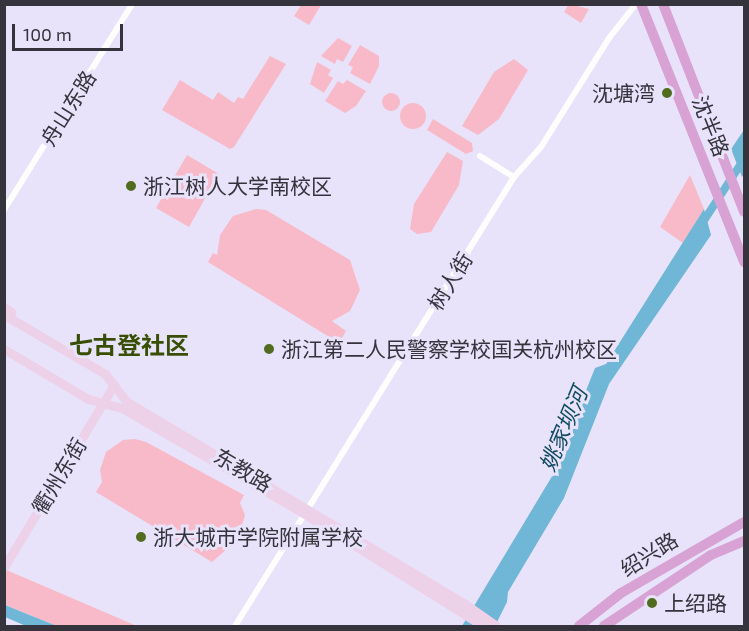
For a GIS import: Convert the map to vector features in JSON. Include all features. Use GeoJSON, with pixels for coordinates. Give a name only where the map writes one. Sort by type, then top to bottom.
{"type":"FeatureCollection","features":[{"type":"Feature","properties":{"kind":"main road","name":"沈半路"},"geometry":{"type":"LineString","coordinates":[[640,4],[744,262]]}},
{"type":"Feature","properties":{"kind":"main road","name":"沈半路"},"geometry":{"type":"LineString","coordinates":[[663,4],[744,212]]}},
{"type":"Feature","properties":{"kind":"main road","name":"绍兴路"},"geometry":{"type":"LineString","coordinates":[[579,627],[621,594],[744,522]]}},
{"type":"Feature","properties":{"kind":"main road","name":"绍兴路"},"geometry":{"type":"LineString","coordinates":[[604,627],[711,555],[744,541]]}},
{"type":"Feature","properties":{"kind":"street","name":"舟山东路"},"geometry":{"type":"LineString","coordinates":[[4,210],[132,4]]}},
{"type":"Feature","properties":{"kind":"street","name":"树人街"},"geometry":{"type":"LineString","coordinates":[[236,627],[304,510],[514,177],[541,147],[609,38],[636,4]]}},
{"type":"Feature","properties":{"kind":"street"},"geometry":{"type":"LineString","coordinates":[[480,156],[514,177]]}},
{"type":"Feature","properties":{"kind":"street","name":"东教路"},"geometry":{"type":"LineString","coordinates":[[4,307],[11,312],[8,317],[105,374],[126,401],[496,627]]}},
{"type":"Feature","properties":{"kind":"street","name":"东教路"},"geometry":{"type":"LineString","coordinates":[[4,349],[88,399],[122,408],[304,510]]}},
{"type":"Feature","properties":{"kind":"street","name":"衢州东街"},"geometry":{"type":"LineString","coordinates":[[4,567],[114,386]]}},
{"type":"Feature","properties":{"kind":"street","name":"东教路"},"geometry":{"type":"LineString","coordinates":[[447,598],[483,627]]}},
{"type":"Feature","properties":{"kind":"shaded area"},"geometry":{"type":"Polygon","coordinates":[[[569,4],[589,9],[581,23],[564,12],[569,4]]]}},
{"type":"Feature","properties":{"kind":"shaded area"},"geometry":{"type":"Polygon","coordinates":[[[301,5],[321,5],[309,25],[294,16],[301,5]]]}},
{"type":"Feature","properties":{"kind":"shaded area"},"geometry":{"type":"Polygon","coordinates":[[[338,38],[352,46],[343,62],[337,59],[335,64],[321,56],[338,38]]]}},
{"type":"Feature","properties":{"kind":"shaded area"},"geometry":{"type":"Polygon","coordinates":[[[360,45],[379,56],[379,66],[370,84],[350,73],[353,67],[348,65],[360,45]]]}},
{"type":"Feature","properties":{"kind":"shaded area"},"geometry":{"type":"Polygon","coordinates":[[[270,56],[286,64],[234,147],[230,149],[162,110],[180,80],[213,100],[218,92],[234,103],[238,97],[243,99],[270,56]]]}},
{"type":"Feature","properties":{"kind":"shaded area"},"geometry":{"type":"Polygon","coordinates":[[[514,59],[528,70],[499,119],[478,135],[462,126],[494,72],[514,59]]]}},
{"type":"Feature","properties":{"kind":"shaded area"},"geometry":{"type":"Polygon","coordinates":[[[317,62],[331,70],[328,75],[333,78],[324,93],[310,84],[317,62]]]}},
{"type":"Feature","properties":{"kind":"shaded area"},"geometry":{"type":"Polygon","coordinates":[[[347,80],[366,91],[356,106],[345,113],[325,101],[338,81],[343,84],[347,80]]]}},
{"type":"Feature","properties":{"kind":"shaded area"},"geometry":{"type":"Polygon","coordinates":[[[391,93],[397,96],[400,102],[397,108],[391,111],[385,108],[382,102],[385,96],[391,93]]]}},
{"type":"Feature","properties":{"kind":"shaded area"},"geometry":{"type":"Polygon","coordinates":[[[413,103],[422,107],[426,116],[422,125],[413,129],[404,125],[400,116],[404,107],[413,103]]]}},
{"type":"Feature","properties":{"kind":"shaded area"},"geometry":{"type":"Polygon","coordinates":[[[433,119],[472,143],[473,151],[466,154],[427,130],[433,119]]]}},
{"type":"Feature","properties":{"kind":"shaded area"},"geometry":{"type":"Polygon","coordinates":[[[447,152],[463,161],[459,185],[431,232],[417,234],[410,229],[414,204],[447,152]]]}},
{"type":"Feature","properties":{"kind":"shaded area"},"geometry":{"type":"Polygon","coordinates":[[[187,155],[219,174],[189,227],[156,208],[187,155]]]}},
{"type":"Feature","properties":{"kind":"shaded area"},"geometry":{"type":"Polygon","coordinates":[[[690,175],[704,209],[683,243],[660,227],[690,175]]]}},
{"type":"Feature","properties":{"kind":"shaded area"},"geometry":{"type":"Polygon","coordinates":[[[256,209],[266,210],[350,260],[360,290],[350,311],[332,321],[346,331],[339,343],[208,262],[213,253],[217,255],[220,235],[233,216],[256,209]]]}},
{"type":"Feature","properties":{"kind":"shaded area"},"geometry":{"type":"Polygon","coordinates":[[[135,439],[146,442],[244,495],[240,503],[245,515],[242,525],[228,548],[212,562],[96,492],[102,482],[100,470],[106,452],[123,440],[135,439]]]}},
{"type":"Feature","properties":{"kind":"shaded area"},"geometry":{"type":"Polygon","coordinates":[[[4,569],[137,626],[57,626],[5,605],[4,569]]]}},
{"type":"Feature","properties":{"kind":"water"},"geometry":{"type":"Polygon","coordinates":[[[744,130],[744,174],[742,177],[731,149],[744,130]]]}},
{"type":"Feature","properties":{"kind":"water"},"geometry":{"type":"Polygon","coordinates":[[[704,209],[711,235],[609,384],[564,498],[508,592],[507,602],[495,626],[462,626],[551,478],[595,368],[606,364],[704,209]]]}},
{"type":"Feature","properties":{"kind":"water"},"geometry":{"type":"Polygon","coordinates":[[[5,605],[57,626],[26,626],[5,617],[5,605]]]}},
{"type":"Feature","properties":{"kind":"waterway","name":"姚家坝河"},"geometry":{"type":"LineString","coordinates":[[701,225],[744,159]]}},
{"type":"Feature","properties":{"kind":"place","name":"沈塘湾"},"geometry":{"type":"Point","coordinates":[667,93]}},
{"type":"Feature","properties":{"kind":"place","name":"浙江树人大学南校区"},"geometry":{"type":"Point","coordinates":[131,186]}},
{"type":"Feature","properties":{"kind":"place","name":"浙江第二人民警察学校国关杭州校区"},"geometry":{"type":"Point","coordinates":[269,349]}},
{"type":"Feature","properties":{"kind":"place","name":"浙大城市学院附属学校"},"geometry":{"type":"Point","coordinates":[141,537]}},
{"type":"Feature","properties":{"kind":"place","name":"上绍路"},"geometry":{"type":"Point","coordinates":[652,603]}},
{"type":"Feature","properties":{"kind":"district","name":"七古登社区"},"geometry":{"type":"Point","coordinates":[129,345]}}]}
